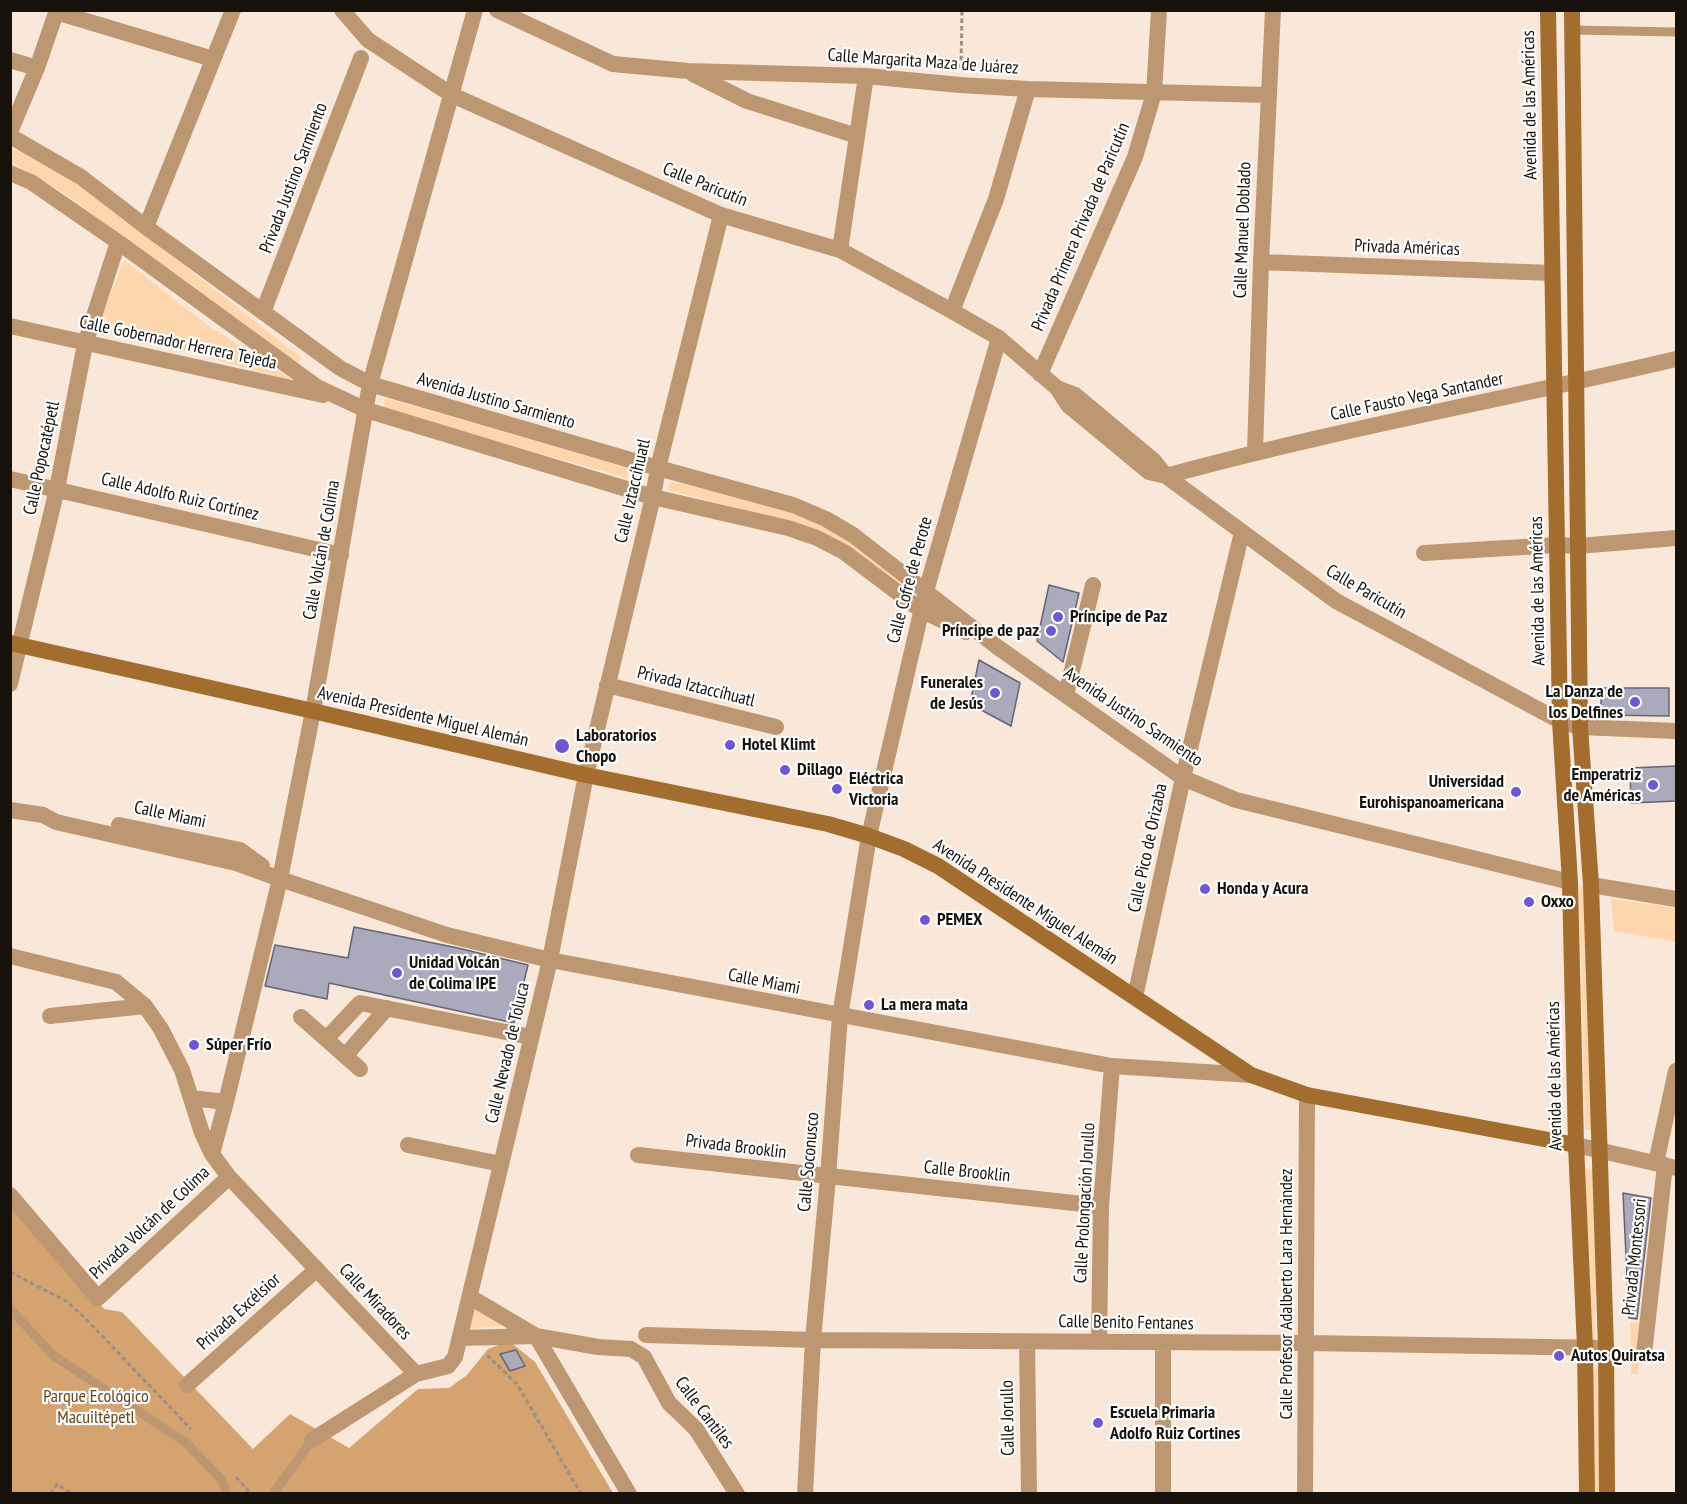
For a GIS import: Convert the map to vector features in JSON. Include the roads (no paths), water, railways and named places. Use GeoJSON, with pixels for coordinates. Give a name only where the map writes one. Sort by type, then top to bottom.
{"type":"FeatureCollection","features":[{"type":"Feature","properties":{"kind":"main road","name":"Avenida de las Américas"},"geometry":{"type":"LineString","coordinates":[[1548,10],[1560,722],[1570,882],[1576,1145],[1585,1348],[1587,1494]]}},
{"type":"Feature","properties":{"kind":"main road"},"geometry":{"type":"LineString","coordinates":[[1572,10],[1580,727],[1591,885],[1606,1348],[1607,1494]]}},
{"type":"Feature","properties":{"kind":"main road","name":"Avenida Presidente Miguel Alemán"},"geometry":{"type":"LineString","coordinates":[[15,644],[586,775],[828,824],[869,836],[904,849],[938,866],[1251,1075],[1307,1095],[1576,1145]]}},
{"type":"Feature","properties":{"kind":"street"},"geometry":{"type":"LineString","coordinates":[[146,227],[233,10]]}},
{"type":"Feature","properties":{"kind":"street","name":"Calle Paricutín"},"geometry":{"type":"LineString","coordinates":[[342,10],[368,40],[452,95],[721,215],[840,250],[999,338],[1057,388],[1068,405],[1149,472],[1166,476],[1336,601],[1560,722],[1580,727],[1677,732]]}},
{"type":"Feature","properties":{"kind":"street","name":"Calle Volcán de Colima"},"geometry":{"type":"LineString","coordinates":[[212,1154],[279,879],[313,711],[370,384],[475,10]]}},
{"type":"Feature","properties":{"kind":"street","name":"Calle Margarita Maza de Juárez"},"geometry":{"type":"LineString","coordinates":[[497,10],[613,64],[688,71],[866,76],[1028,89],[1269,96]]}},
{"type":"Feature","properties":{"kind":"street"},"geometry":{"type":"LineString","coordinates":[[1154,93],[1159,10]]}},
{"type":"Feature","properties":{"kind":"street","name":"Calle Manuel Doblado"},"geometry":{"type":"LineString","coordinates":[[1255,452],[1273,10]]}},
{"type":"Feature","properties":{"kind":"street"},"geometry":{"type":"LineString","coordinates":[[10,132],[38,68],[56,11],[213,59]]}},
{"type":"Feature","properties":{"kind":"street","name":"Privada Justino Sarmiento"},"geometry":{"type":"LineString","coordinates":[[263,312],[361,58]]}},
{"type":"Feature","properties":{"kind":"street"},"geometry":{"type":"LineString","coordinates":[[10,60],[38,68]]}},
{"type":"Feature","properties":{"kind":"street","name":"Calle Margarita Maza de Juárez"},"geometry":{"type":"LineString","coordinates":[[688,71],[747,101],[857,136]]}},
{"type":"Feature","properties":{"kind":"street"},"geometry":{"type":"LineString","coordinates":[[840,250],[866,76]]}},
{"type":"Feature","properties":{"kind":"street"},"geometry":{"type":"LineString","coordinates":[[952,311],[996,199],[1028,89]]}},
{"type":"Feature","properties":{"kind":"street","name":"Privada Primera Privada de Paricutín"},"geometry":{"type":"LineString","coordinates":[[1040,374],[1135,157],[1154,93]]}},
{"type":"Feature","properties":{"kind":"street","name":"Avenida Justino Sarmiento"},"geometry":{"type":"LineString","coordinates":[[10,136],[81,177],[340,368],[370,384],[793,505],[826,519],[853,535],[996,646],[1183,778],[1236,800],[1570,882]]}},
{"type":"Feature","properties":{"kind":"street","name":"Avenida Justino Sarmiento"},"geometry":{"type":"LineString","coordinates":[[10,173],[31,182],[118,242],[317,387],[338,398],[366,410],[653,497],[788,528],[817,538],[844,552],[921,610],[996,646]]}},
{"type":"Feature","properties":{"kind":"street","name":"Calle Iztaccíhuatl"},"geometry":{"type":"LineString","coordinates":[[586,775],[658,468],[721,215]]}},
{"type":"Feature","properties":{"kind":"street","name":"Calle Popocatépetl"},"geometry":{"type":"LineString","coordinates":[[10,684],[15,644],[57,489],[85,344],[118,242]]}},
{"type":"Feature","properties":{"kind":"street","name":"Privada Américas"},"geometry":{"type":"LineString","coordinates":[[1261,262],[1552,273]]}},
{"type":"Feature","properties":{"kind":"street","name":"Calle Gobernador Herrera Tejeda"},"geometry":{"type":"LineString","coordinates":[[10,326],[338,398]]}},
{"type":"Feature","properties":{"kind":"street","name":"Calle Cofre de Perote"},"geometry":{"type":"LineString","coordinates":[[869,836],[921,610],[999,338]]}},
{"type":"Feature","properties":{"kind":"street","name":"Calle Fausto Vega Santander"},"geometry":{"type":"LineString","coordinates":[[1166,476],[1255,452],[1555,388],[1677,359]]}},
{"type":"Feature","properties":{"kind":"street","name":"Calle Adolfo Ruiz Cortínez"},"geometry":{"type":"LineString","coordinates":[[10,479],[341,555]]}},
{"type":"Feature","properties":{"kind":"street","name":"Calle Pico de Orizaba"},"geometry":{"type":"LineString","coordinates":[[1135,997],[1183,778],[1242,532]]}},
{"type":"Feature","properties":{"kind":"street"},"geometry":{"type":"LineString","coordinates":[[1424,553],[1557,545],[1578,546],[1677,538]]}},
{"type":"Feature","properties":{"kind":"street"},"geometry":{"type":"LineString","coordinates":[[1066,695],[1093,585]]}},
{"type":"Feature","properties":{"kind":"street","name":"Privada Iztaccíhuatl"},"geometry":{"type":"LineString","coordinates":[[607,685],[776,727]]}},
{"type":"Feature","properties":{"kind":"street","name":"Calle Nevado de Toluca"},"geometry":{"type":"LineString","coordinates":[[460,1338],[550,960],[586,775]]}},
{"type":"Feature","properties":{"kind":"street","name":"Calle Miami"},"geometry":{"type":"LineString","coordinates":[[10,810],[43,815],[56,822],[236,863],[447,935],[550,960],[1112,1066],[1251,1075]]}},
{"type":"Feature","properties":{"kind":"street","name":"Calle Soconusco"},"geometry":{"type":"LineString","coordinates":[[805,1494],[813,1340],[840,1016],[869,836]]}},
{"type":"Feature","properties":{"kind":"street"},"geometry":{"type":"LineString","coordinates":[[1591,885],[1677,899]]}},
{"type":"Feature","properties":{"kind":"street","name":"Calle Miradores"},"geometry":{"type":"LineString","coordinates":[[10,956],[116,982],[145,1006],[161,1029],[182,1070],[202,1133],[212,1154],[229,1177],[417,1374]]}},
{"type":"Feature","properties":{"kind":"street"},"geometry":{"type":"LineString","coordinates":[[326,1039],[360,1003],[531,1037]]}},
{"type":"Feature","properties":{"kind":"street"},"geometry":{"type":"LineString","coordinates":[[50,1016],[145,1006]]}},
{"type":"Feature","properties":{"kind":"street"},"geometry":{"type":"LineString","coordinates":[[345,1056],[387,1008]]}},
{"type":"Feature","properties":{"kind":"street"},"geometry":{"type":"LineString","coordinates":[[301,1017],[360,1069]]}},
{"type":"Feature","properties":{"kind":"street","name":"Calle Prolongación Jorullo"},"geometry":{"type":"LineString","coordinates":[[1099,1341],[1101,1206],[1112,1066]]}},
{"type":"Feature","properties":{"kind":"street","name":"Privada Montessori"},"geometry":{"type":"LineString","coordinates":[[1644,1354],[1677,1071]]}},
{"type":"Feature","properties":{"kind":"street","name":"Calle Profesor Adalberto Lara Hernández"},"geometry":{"type":"LineString","coordinates":[[1305,1494],[1307,1095]]}},
{"type":"Feature","properties":{"kind":"street"},"geometry":{"type":"LineString","coordinates":[[191,1098],[226,1102]]}},
{"type":"Feature","properties":{"kind":"street"},"geometry":{"type":"LineString","coordinates":[[408,1145],[501,1164]]}},
{"type":"Feature","properties":{"kind":"street"},"geometry":{"type":"LineString","coordinates":[[1576,1145],[1666,1165]]}},
{"type":"Feature","properties":{"kind":"street","name":"Privada Brooklin"},"geometry":{"type":"LineString","coordinates":[[638,1155],[828,1178]]}},
{"type":"Feature","properties":{"kind":"street","name":"Privada Volcán de Colima"},"geometry":{"type":"LineString","coordinates":[[10,1195],[98,1298],[229,1177]]}},
{"type":"Feature","properties":{"kind":"street","name":"Calle Brooklin"},"geometry":{"type":"LineString","coordinates":[[828,1178],[1101,1206]]}},
{"type":"Feature","properties":{"kind":"street","name":"Privada Excélsior"},"geometry":{"type":"LineString","coordinates":[[187,1385],[317,1269]]}},
{"type":"Feature","properties":{"kind":"street"},"geometry":{"type":"LineString","coordinates":[[470,1297],[536,1336],[629,1494]]}},
{"type":"Feature","properties":{"kind":"street","name":"Calle Benito Fentanes"},"geometry":{"type":"LineString","coordinates":[[646,1335],[813,1340],[1307,1343],[1606,1348]]}},
{"type":"Feature","properties":{"kind":"street"},"geometry":{"type":"LineString","coordinates":[[312,1440],[417,1374],[448,1366],[455,1357],[460,1338],[536,1336]]}},
{"type":"Feature","properties":{"kind":"street","name":"Calle Cantiles"},"geometry":{"type":"LineString","coordinates":[[536,1336],[598,1347],[631,1349],[644,1357],[669,1403],[696,1429],[737,1494]]}},
{"type":"Feature","properties":{"kind":"street","name":"Calle Jorullo"},"geometry":{"type":"LineString","coordinates":[[1027,1342],[1029,1494]]}},
{"type":"Feature","properties":{"kind":"street"},"geometry":{"type":"LineString","coordinates":[[1163,1343],[1163,1494]]}},
{"type":"Feature","properties":{"kind":"lane"},"geometry":{"type":"LineString","coordinates":[[1572,30],[1677,32]]}},
{"type":"Feature","properties":{"kind":"lane"},"geometry":{"type":"LineString","coordinates":[[10,1309],[54,1356],[185,1442],[221,1479],[228,1494]]}},
{"type":"Feature","properties":{"kind":"lane"},"geometry":{"type":"LineString","coordinates":[[273,1494],[312,1440]]}},
{"type":"Feature","properties":{"kind":"place","name":"Príncipe de Paz"},"geometry":{"type":"Point","coordinates":[1058,617]}},
{"type":"Feature","properties":{"kind":"place","name":"Príncipe de paz"},"geometry":{"type":"Point","coordinates":[1051,631]}},
{"type":"Feature","properties":{"kind":"place","name":"Funerales de Jesús"},"geometry":{"type":"Point","coordinates":[995,693]}},
{"type":"Feature","properties":{"kind":"place","name":"La Danza de los Delfines"},"geometry":{"type":"Point","coordinates":[1635,702]}},
{"type":"Feature","properties":{"kind":"place","name":"Hotel Klimt"},"geometry":{"type":"Point","coordinates":[730,745]}},
{"type":"Feature","properties":{"kind":"place","name":"Laboratorios Chopo"},"geometry":{"type":"Point","coordinates":[562,746]}},
{"type":"Feature","properties":{"kind":"place","name":"Dillago"},"geometry":{"type":"Point","coordinates":[785,770]}},
{"type":"Feature","properties":{"kind":"place","name":"Emperatriz de Américas"},"geometry":{"type":"Point","coordinates":[1653,785]}},
{"type":"Feature","properties":{"kind":"place","name":"Eléctrica Victoria"},"geometry":{"type":"Point","coordinates":[837,789]}},
{"type":"Feature","properties":{"kind":"place","name":"Universidad Eurohispanoamericana"},"geometry":{"type":"Point","coordinates":[1516,792]}},
{"type":"Feature","properties":{"kind":"place","name":"Honda y Acura"},"geometry":{"type":"Point","coordinates":[1205,889]}},
{"type":"Feature","properties":{"kind":"place","name":"Oxxo"},"geometry":{"type":"Point","coordinates":[1529,902]}},
{"type":"Feature","properties":{"kind":"place","name":"PEMEX"},"geometry":{"type":"Point","coordinates":[925,920]}},
{"type":"Feature","properties":{"kind":"place","name":"Unidad Volcán de Colima IPE"},"geometry":{"type":"Point","coordinates":[397,973]}},
{"type":"Feature","properties":{"kind":"place","name":"La mera mata"},"geometry":{"type":"Point","coordinates":[869,1005]}},
{"type":"Feature","properties":{"kind":"place","name":"Súper Frío"},"geometry":{"type":"Point","coordinates":[194,1045]}},
{"type":"Feature","properties":{"kind":"place","name":"Autos Quiratsa"},"geometry":{"type":"Point","coordinates":[1559,1356]}},
{"type":"Feature","properties":{"kind":"place","name":"Escuela Primaria Adolfo Ruiz Cortines"},"geometry":{"type":"Point","coordinates":[1098,1423]}},
{"type":"Feature","properties":{"kind":"park label","name":"Parque Ecológico Macuiltépetl"},"geometry":{"type":"Point","coordinates":[96,1407]}}]}
